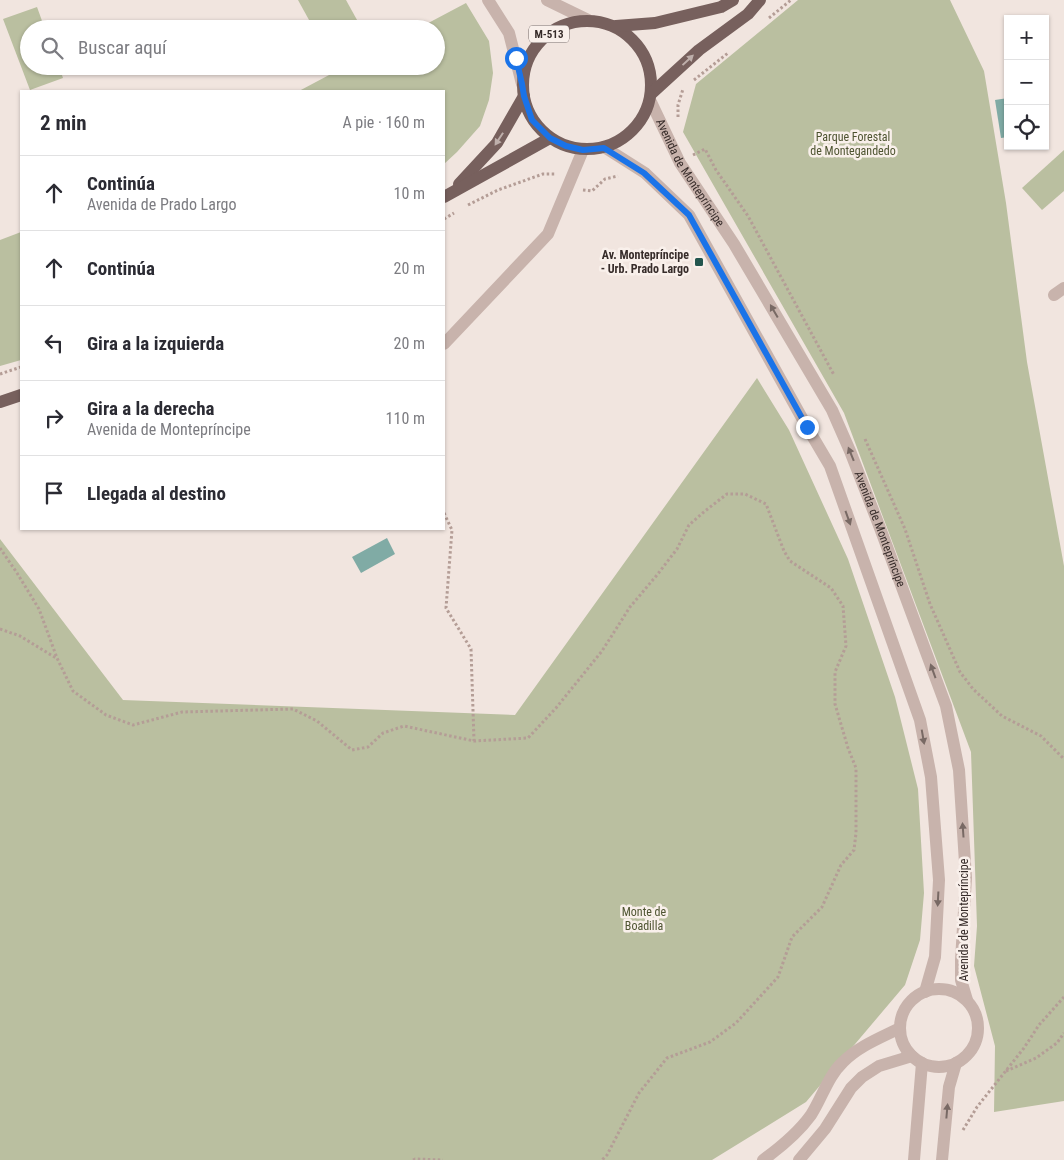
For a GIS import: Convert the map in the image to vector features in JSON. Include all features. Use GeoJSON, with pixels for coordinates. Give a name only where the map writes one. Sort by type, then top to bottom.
{"type":"FeatureCollection","features":[{"type":"Feature","properties":{"kind":"main road","name":"M-513"},"geometry":{"type":"LineString","coordinates":[[447,195],[497,143],[523,90],[528,60],[542,38],[563,24],[588,20],[616,26],[655,23],[721,7],[733,0]]}},
{"type":"Feature","properties":{"kind":"main road"},"geometry":{"type":"LineString","coordinates":[[523,90],[532,120],[550,138],[566,146],[583,150],[604,148],[634,131],[652,97],[699,50],[748,14],[760,0]]}},
{"type":"Feature","properties":{"kind":"main road","name":"M-513"},"geometry":{"type":"LineString","coordinates":[[616,26],[638,43],[650,66],[652,97]]}},
{"type":"Feature","properties":{"kind":"main road","name":"M-513"},"geometry":{"type":"LineString","coordinates":[[447,195],[550,138]]}},
{"type":"Feature","properties":{"kind":"main road"},"geometry":{"type":"LineString","coordinates":[[0,402],[20,395]]}},
{"type":"Feature","properties":{"kind":"street"},"geometry":{"type":"LineString","coordinates":[[488,0],[509,33],[523,90]]}},
{"type":"Feature","properties":{"kind":"street"},"geometry":{"type":"LineString","coordinates":[[547,0],[588,20]]}},
{"type":"Feature","properties":{"kind":"street","name":"Avenida de Montepríncipe"},"geometry":{"type":"LineString","coordinates":[[652,97],[680,163],[734,244],[832,410],[850,451],[946,706],[960,780],[966,878],[961,980],[967,1000]]}},
{"type":"Feature","properties":{"kind":"street","name":"Avenida de Montepríncipe"},"geometry":{"type":"LineString","coordinates":[[604,148],[644,173],[689,215],[830,466],[920,720],[931,777],[939,880],[935,957],[925,992]]}},
{"type":"Feature","properties":{"kind":"street"},"geometry":{"type":"LineString","coordinates":[[445,343],[548,234],[583,150]]}},
{"type":"Feature","properties":{"kind":"street"},"geometry":{"type":"LineString","coordinates":[[936,989],[958,993],[967,1000],[974,1010],[978,1022],[978,1034],[974,1046],[956,1064],[945,1067],[933,1067],[917,1059],[905,1048],[900,1028],[903,1013],[912,1000],[925,992],[936,989]]}},
{"type":"Feature","properties":{"kind":"street"},"geometry":{"type":"LineString","coordinates":[[763,1160],[789,1141],[811,1115],[842,1063],[860,1048],[900,1028]]}},
{"type":"Feature","properties":{"kind":"street"},"geometry":{"type":"LineString","coordinates":[[799,1160],[826,1129],[851,1088],[862,1077],[879,1066],[917,1059]]}},
{"type":"Feature","properties":{"kind":"street"},"geometry":{"type":"LineString","coordinates":[[914,1160],[917,1059]]}},
{"type":"Feature","properties":{"kind":"street"},"geometry":{"type":"LineString","coordinates":[[942,1160],[949,1087],[956,1064]]}},
{"type":"Feature","properties":{"kind":"path"},"geometry":{"type":"LineString","coordinates":[[464,208],[498,190],[518,184]]}},
{"type":"Feature","properties":{"kind":"path"},"geometry":{"type":"LineString","coordinates":[[445,218],[457,211]]}},
{"type":"Feature","properties":{"kind":"path"},"geometry":{"type":"LineString","coordinates":[[0,374],[20,367]]}},
{"type":"Feature","properties":{"kind":"path"},"geometry":{"type":"LineString","coordinates":[[0,548],[39,609],[56,658],[73,691],[106,715],[133,725],[182,712],[293,709],[318,721],[352,750],[368,747],[383,733],[404,726],[474,741],[528,738],[556,708],[602,651],[630,607],[676,549],[689,525],[727,494],[745,494],[766,504],[784,552],[790,562],[831,588],[843,606],[846,646],[835,672],[835,704],[856,768],[856,833],[854,850],[841,865],[822,907],[792,936],[778,977],[736,1023],[710,1042],[667,1058],[639,1094],[607,1155],[602,1160]]}},
{"type":"Feature","properties":{"kind":"path"},"geometry":{"type":"LineString","coordinates":[[445,515],[452,530],[446,608],[471,649],[474,741]]}},
{"type":"Feature","properties":{"kind":"path"},"geometry":{"type":"LineString","coordinates":[[0,629],[20,636],[56,658]]}},
{"type":"Feature","properties":{"kind":"path"},"geometry":{"type":"LineString","coordinates":[[959,1137],[977,1107],[1006,1072],[1039,1025],[1064,997]]}},
{"type":"Feature","properties":{"kind":"path"},"geometry":{"type":"LineString","coordinates":[[1006,1072],[1036,1058],[1057,1043],[1064,1033]]}},
{"type":"Feature","properties":{"kind":"path"},"geometry":{"type":"LineString","coordinates":[[413,1160],[415,1158],[443,1160]]}},
{"type":"Feature","properties":{"kind":"green space"},"geometry":{"type":"Polygon","coordinates":[[[298,0],[346,0],[357,20],[309,20],[298,0]]]}},
{"type":"Feature","properties":{"kind":"green space","name":"Parque Forestal de Montegandedo"},"geometry":{"type":"Polygon","coordinates":[[[798,0],[950,0],[984,71],[1006,203],[1027,362],[1064,566],[1064,1101],[994,1112],[995,1046],[974,966],[977,926],[971,752],[844,413],[683,132],[696,84],[798,0]]]}},
{"type":"Feature","properties":{"kind":"green space"},"geometry":{"type":"Polygon","coordinates":[[[466,3],[489,41],[493,73],[489,100],[480,126],[445,163],[445,90],[301,90],[329,75],[445,75],[445,20],[434,20],[466,3]]]}},
{"type":"Feature","properties":{"kind":"green space"},"geometry":{"type":"Polygon","coordinates":[[[37,7],[42,20],[20,20],[20,64],[3,19],[37,7]]]}},
{"type":"Feature","properties":{"kind":"green space"},"geometry":{"type":"Polygon","coordinates":[[[24,75],[62,75],[63,78],[30,90],[24,75]]]}},
{"type":"Feature","properties":{"kind":"green space"},"geometry":{"type":"Polygon","coordinates":[[[1064,150],[1064,191],[1042,210],[1022,188],[1064,150]]]}},
{"type":"Feature","properties":{"kind":"green space"},"geometry":{"type":"Polygon","coordinates":[[[20,232],[20,360],[0,366],[0,240],[20,232]]]}},
{"type":"Feature","properties":{"kind":"green space","name":"Monte de Boadilla"},"geometry":{"type":"Polygon","coordinates":[[[757,378],[789,430],[848,559],[895,697],[918,789],[924,893],[920,940],[905,985],[806,1102],[712,1160],[0,1160],[0,539],[123,700],[515,715],[757,378]]]}},
{"type":"Feature","properties":{"kind":"water"},"geometry":{"type":"Polygon","coordinates":[[[1004,99],[1004,138],[1001,138],[995,100],[1004,99]]]}},
{"type":"Feature","properties":{"kind":"water"},"geometry":{"type":"Polygon","coordinates":[[[387,538],[395,554],[361,573],[352,557],[387,538]]]}},
{"type":"Feature","properties":{"kind":"place","name":"Av. Montepríncipe - Urb. Prado Largo"},"geometry":{"type":"Point","coordinates":[699,262]}},
{"type":"Feature","properties":{"kind":"route"},"geometry":{"type":"LineString","coordinates":[[516,58],[524,96],[532,120],[550,138],[566,146],[583,150],[604,148],[644,173],[689,215],[807,427]]}}]}
